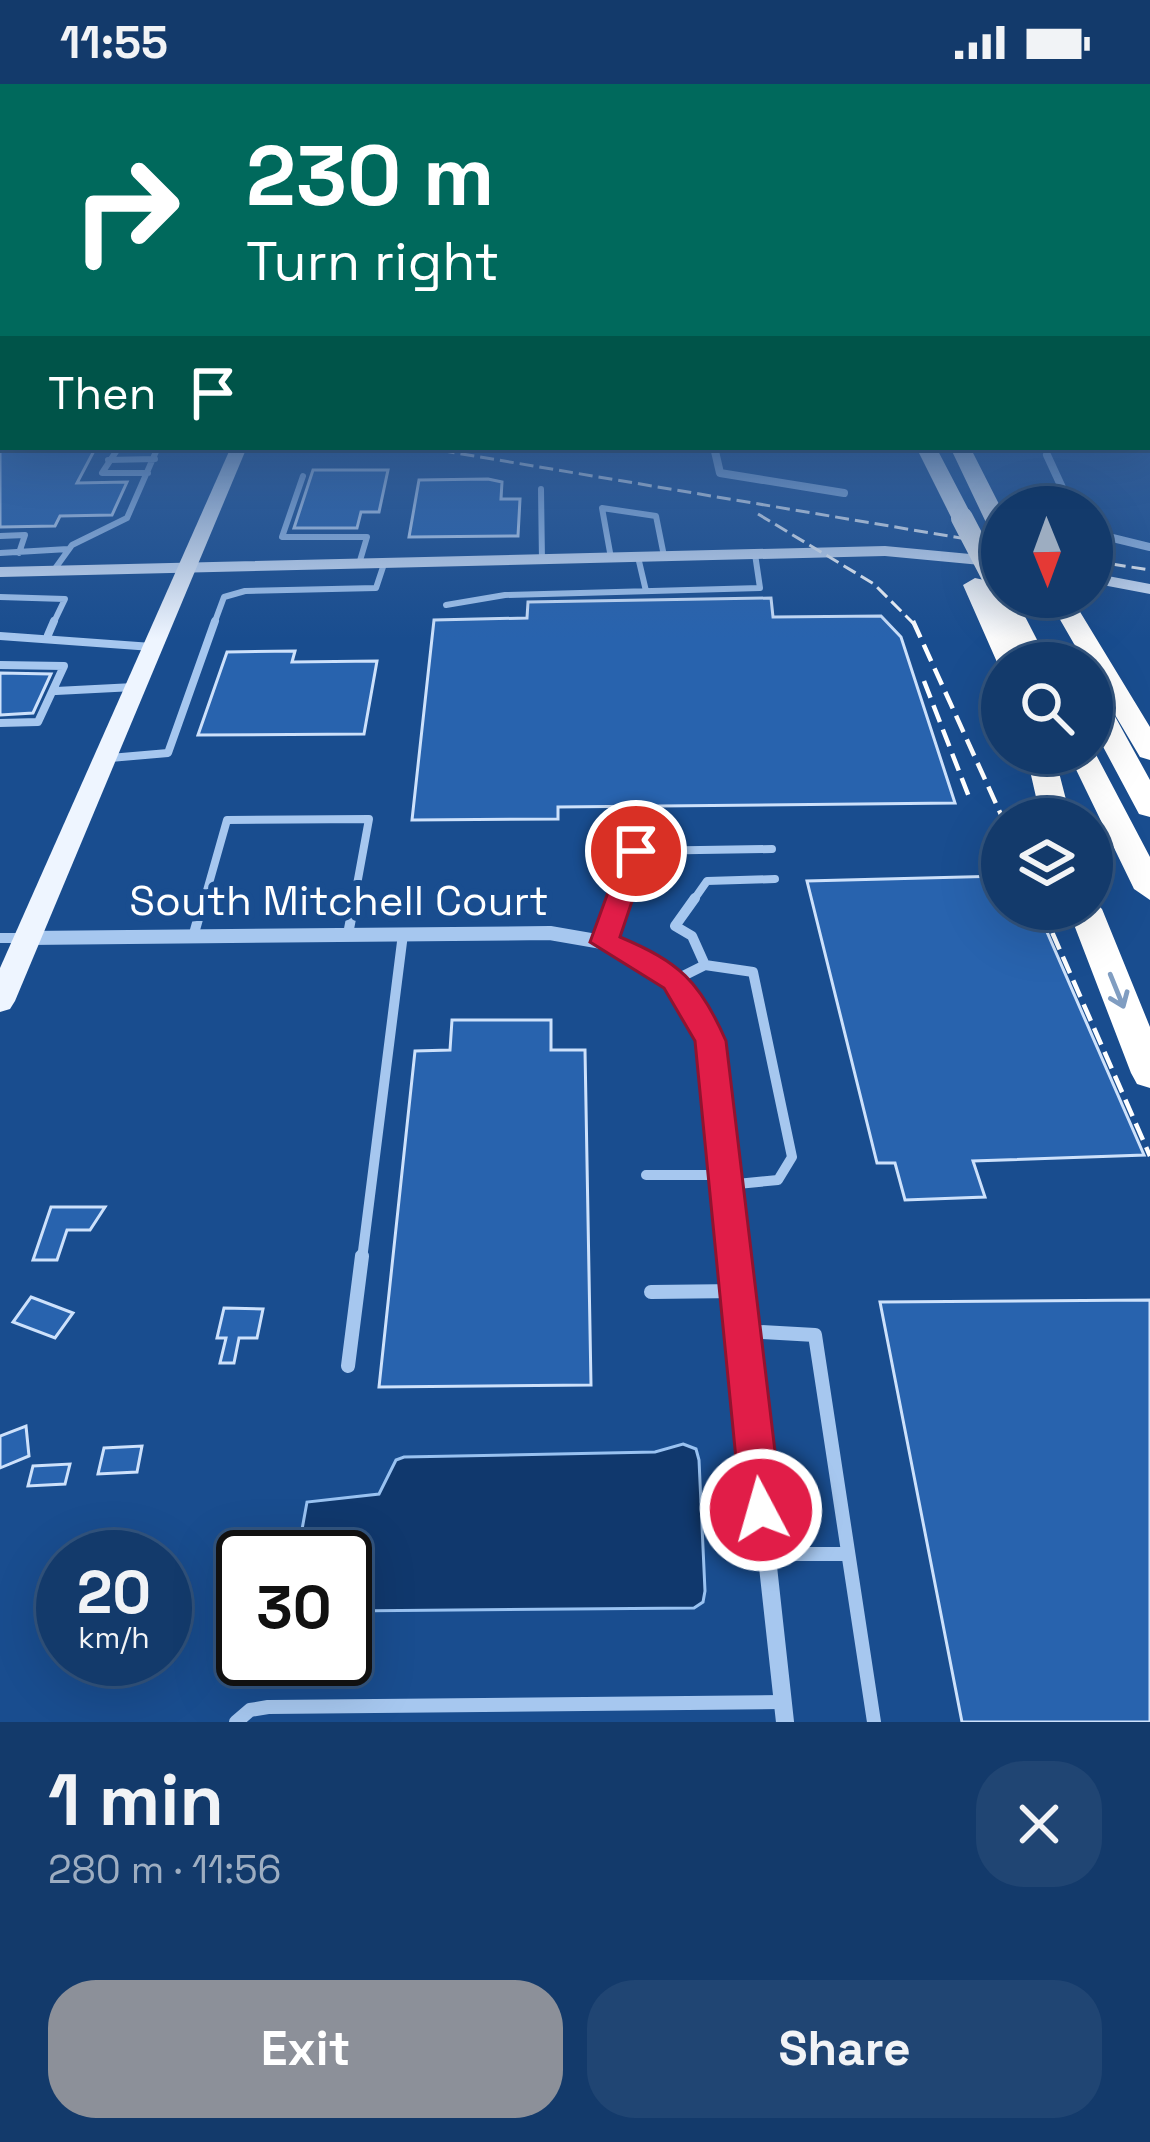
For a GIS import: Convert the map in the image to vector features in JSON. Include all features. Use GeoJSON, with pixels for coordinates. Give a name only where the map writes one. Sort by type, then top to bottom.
{"type":"FeatureCollection","features":[{"type":"Feature","properties":{"kind":"highway"},"geometry":{"type":"LineString","coordinates":[[941,486],[981,567]]}},
{"type":"Feature","properties":{"kind":"highway"},"geometry":{"type":"LineString","coordinates":[[1065,618],[1150,751]]}},
{"type":"Feature","properties":{"kind":"highway"},"geometry":{"type":"LineString","coordinates":[[1113,739],[1150,807]]}},
{"type":"Feature","properties":{"kind":"highway"},"geometry":{"type":"LineString","coordinates":[[1092,774],[1150,889]]}},
{"type":"Feature","properties":{"kind":"highway"},"geometry":{"type":"LineString","coordinates":[[1093,930],[1150,1073]]}},
{"type":"Feature","properties":{"kind":"main road"},"geometry":{"type":"LineString","coordinates":[[0,1001],[14,938],[104,758],[222,486]]}},
{"type":"Feature","properties":{"kind":"street"},"geometry":{"type":"LineString","coordinates":[[803,486],[844,493]]}},
{"type":"Feature","properties":{"kind":"street"},"geometry":{"type":"LineString","coordinates":[[1113,539],[1150,547]]}},
{"type":"Feature","properties":{"kind":"street"},"geometry":{"type":"LineString","coordinates":[[0,572],[885,551],[981,560]]}},
{"type":"Feature","properties":{"kind":"street"},"geometry":{"type":"LineString","coordinates":[[1113,582],[1150,589]]}},
{"type":"Feature","properties":{"kind":"street","name":"South Mitchell Court"},"geometry":{"type":"LineString","coordinates":[[14,938],[550,933],[604,942],[658,965],[675,980],[697,1009],[710,1041],[784,1722]]}},
{"type":"Feature","properties":{"kind":"lane"},"geometry":{"type":"LineString","coordinates":[[0,553],[68,549],[127,518],[142,486]]}},
{"type":"Feature","properties":{"kind":"lane"},"geometry":{"type":"LineString","coordinates":[[299,486],[282,537],[367,537],[359,564]]}},
{"type":"Feature","properties":{"kind":"lane"},"geometry":{"type":"LineString","coordinates":[[541,489],[542,561]]}},
{"type":"Feature","properties":{"kind":"lane"},"geometry":{"type":"LineString","coordinates":[[611,558],[602,508],[656,516],[664,556]]}},
{"type":"Feature","properties":{"kind":"lane"},"geometry":{"type":"LineString","coordinates":[[0,536],[25,535],[19,553]]}},
{"type":"Feature","properties":{"kind":"lane"},"geometry":{"type":"LineString","coordinates":[[54,570],[68,549]]}},
{"type":"Feature","properties":{"kind":"lane"},"geometry":{"type":"LineString","coordinates":[[446,605],[505,595],[760,588],[755,554]]}},
{"type":"Feature","properties":{"kind":"lane"},"geometry":{"type":"LineString","coordinates":[[638,557],[646,591]]}},
{"type":"Feature","properties":{"kind":"lane"},"geometry":{"type":"LineString","coordinates":[[104,758],[158,758],[168,753],[224,597],[245,591],[376,588],[384,564]]}},
{"type":"Feature","properties":{"kind":"lane"},"geometry":{"type":"LineString","coordinates":[[0,597],[65,598],[48,635]]}},
{"type":"Feature","properties":{"kind":"lane"},"geometry":{"type":"LineString","coordinates":[[0,636],[48,635],[152,647]]}},
{"type":"Feature","properties":{"kind":"lane"},"geometry":{"type":"LineString","coordinates":[[0,664],[64,666],[38,722],[0,723]]}},
{"type":"Feature","properties":{"kind":"lane"},"geometry":{"type":"LineString","coordinates":[[56,691],[134,687]]}},
{"type":"Feature","properties":{"kind":"lane"},"geometry":{"type":"LineString","coordinates":[[194,937],[227,820],[369,819],[348,934]]}},
{"type":"Feature","properties":{"kind":"lane"},"geometry":{"type":"LineString","coordinates":[[604,942],[636,851],[772,848]]}},
{"type":"Feature","properties":{"kind":"lane"},"geometry":{"type":"LineString","coordinates":[[705,965],[692,936],[675,926],[707,881],[776,879]]}},
{"type":"Feature","properties":{"kind":"lane"},"geometry":{"type":"LineString","coordinates":[[348,1366],[403,934]]}},
{"type":"Feature","properties":{"kind":"lane"},"geometry":{"type":"LineString","coordinates":[[646,1175],[778,1180],[792,1156],[753,972],[705,965],[675,980]]}},
{"type":"Feature","properties":{"kind":"lane"},"geometry":{"type":"LineString","coordinates":[[651,1292],[738,1291]]}},
{"type":"Feature","properties":{"kind":"lane"},"geometry":{"type":"LineString","coordinates":[[742,1331],[814,1335],[874,1722]]}},
{"type":"Feature","properties":{"kind":"lane"},"geometry":{"type":"LineString","coordinates":[[766,1554],[848,1554]]}},
{"type":"Feature","properties":{"kind":"lane"},"geometry":{"type":"LineString","coordinates":[[236,1722],[250,1710],[268,1707],[782,1702]]}},
{"type":"Feature","properties":{"kind":"water"},"geometry":{"type":"Polygon","coordinates":[[[683,1444],[696,1449],[699,1460],[705,1591],[703,1602],[694,1608],[372,1611],[372,1530],[302,1530],[307,1502],[379,1494],[396,1460],[404,1457],[655,1452],[683,1444]]]}},
{"type":"Feature","properties":{"kind":"building"},"geometry":{"type":"Polygon","coordinates":[[[0,486],[125,486],[112,515],[60,516],[55,526],[0,527],[0,486]]]}},
{"type":"Feature","properties":{"kind":"building"},"geometry":{"type":"Polygon","coordinates":[[[308,486],[384,486],[379,512],[361,512],[357,528],[294,528],[308,486]]]}},
{"type":"Feature","properties":{"kind":"building"},"geometry":{"type":"Polygon","coordinates":[[[418,486],[502,486],[501,499],[520,499],[518,536],[409,537],[418,486]]]}},
{"type":"Feature","properties":{"kind":"building"},"geometry":{"type":"Polygon","coordinates":[[[771,598],[773,617],[881,616],[901,637],[955,803],[558,807],[558,819],[412,820],[434,620],[527,618],[528,602],[771,598]]]}},
{"type":"Feature","properties":{"kind":"building"},"geometry":{"type":"Polygon","coordinates":[[[295,651],[292,662],[377,661],[364,734],[198,735],[227,652],[295,651]]]}},
{"type":"Feature","properties":{"kind":"building"},"geometry":{"type":"Polygon","coordinates":[[[0,673],[51,674],[33,713],[0,715],[0,673]]]}},
{"type":"Feature","properties":{"kind":"building"},"geometry":{"type":"Polygon","coordinates":[[[981,877],[981,930],[1046,930],[1144,1155],[973,1161],[985,1197],[905,1200],[895,1163],[877,1163],[807,881],[981,877]]]}},
{"type":"Feature","properties":{"kind":"building"},"geometry":{"type":"Polygon","coordinates":[[[452,1020],[551,1020],[551,1050],[585,1050],[591,1385],[379,1387],[415,1051],[450,1050],[452,1020]]]}},
{"type":"Feature","properties":{"kind":"building"},"geometry":{"type":"Polygon","coordinates":[[[51,1207],[105,1207],[90,1230],[67,1230],[57,1260],[33,1260],[51,1207]]]}},
{"type":"Feature","properties":{"kind":"building"},"geometry":{"type":"Polygon","coordinates":[[[31,1297],[73,1313],[55,1338],[13,1322],[31,1297]]]}},
{"type":"Feature","properties":{"kind":"building"},"geometry":{"type":"Polygon","coordinates":[[[1150,1300],[1150,1722],[962,1722],[880,1302],[1150,1300]]]}},
{"type":"Feature","properties":{"kind":"building"},"geometry":{"type":"Polygon","coordinates":[[[224,1308],[263,1309],[257,1338],[239,1338],[234,1363],[220,1363],[226,1338],[217,1338],[224,1308]]]}},
{"type":"Feature","properties":{"kind":"building"},"geometry":{"type":"Polygon","coordinates":[[[26,1426],[29,1456],[0,1468],[0,1436],[26,1426]]]}},
{"type":"Feature","properties":{"kind":"building"},"geometry":{"type":"Polygon","coordinates":[[[142,1446],[137,1472],[98,1474],[104,1448],[142,1446]]]}},
{"type":"Feature","properties":{"kind":"building"},"geometry":{"type":"Polygon","coordinates":[[[70,1464],[65,1484],[28,1486],[33,1466],[70,1464]]]}},
{"type":"Feature","properties":{"kind":"railway"},"geometry":{"type":"LineString","coordinates":[[655,486],[981,541]]}},
{"type":"Feature","properties":{"kind":"railway"},"geometry":{"type":"LineString","coordinates":[[758,514],[874,584],[914,624]]}},
{"type":"Feature","properties":{"kind":"railway"},"geometry":{"type":"LineString","coordinates":[[1113,564],[1150,570]]}},
{"type":"Feature","properties":{"kind":"railway"},"geometry":{"type":"LineString","coordinates":[[913,621],[993,798]]}},
{"type":"Feature","properties":{"kind":"railway"},"geometry":{"type":"LineString","coordinates":[[924,681],[971,802]]}},
{"type":"Feature","properties":{"kind":"railway"},"geometry":{"type":"LineString","coordinates":[[1051,930],[1150,1156]]}},
{"type":"Feature","properties":{"kind":"route"},"geometry":{"type":"LineString","coordinates":[[636,851],[604,942],[658,965],[675,980],[697,1009],[710,1041],[761,1510]]}}]}
